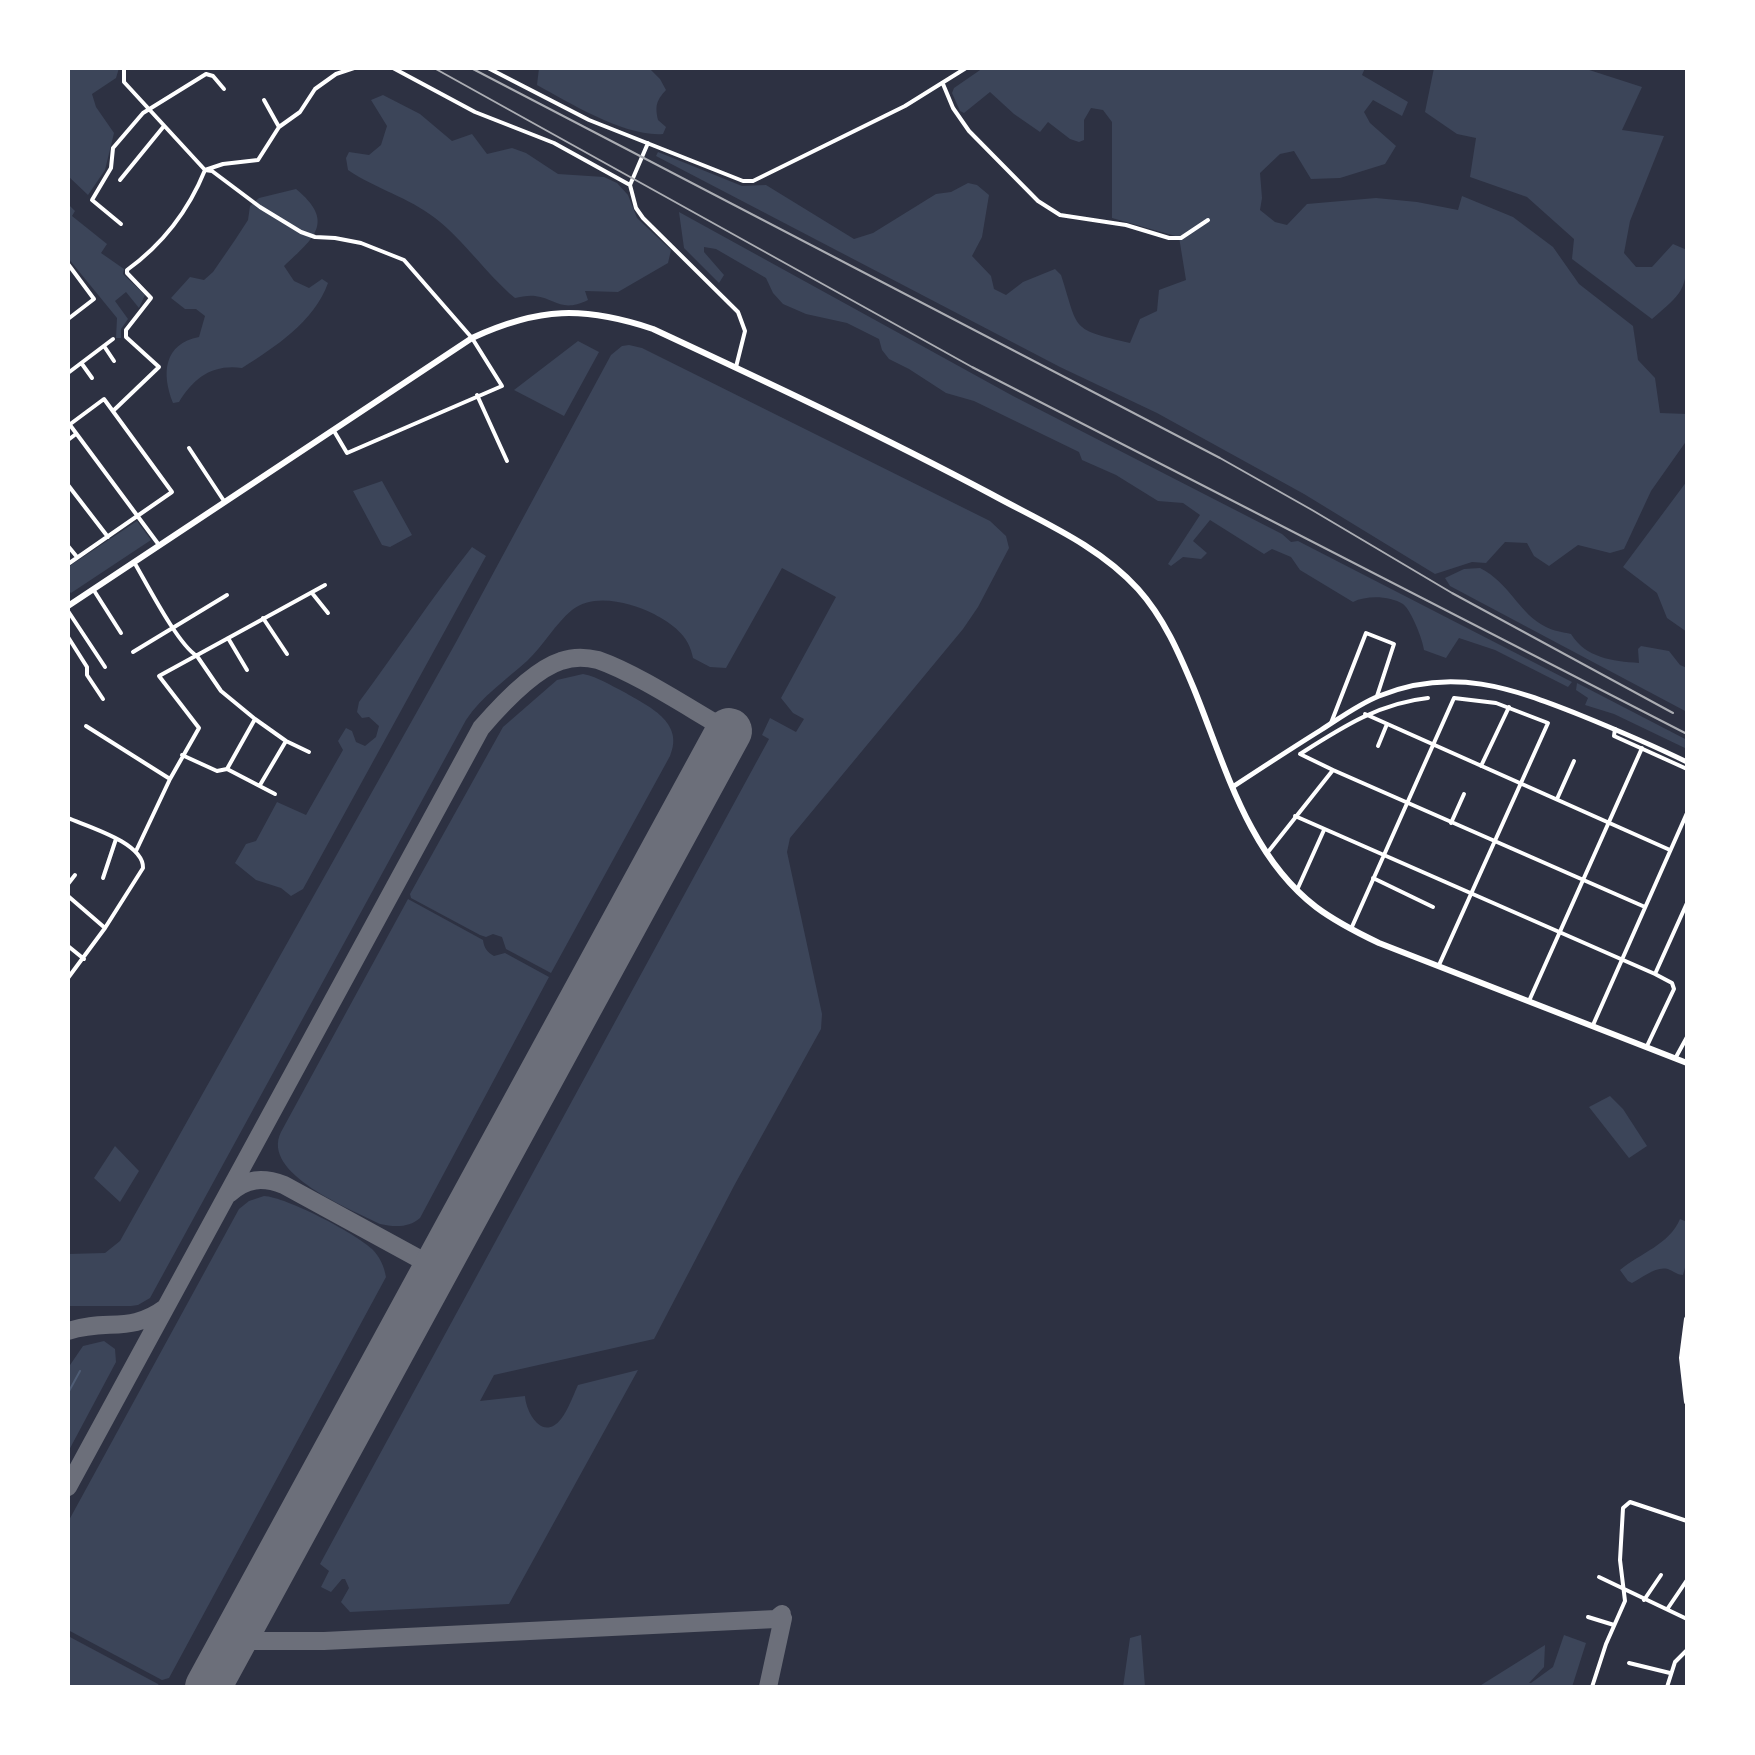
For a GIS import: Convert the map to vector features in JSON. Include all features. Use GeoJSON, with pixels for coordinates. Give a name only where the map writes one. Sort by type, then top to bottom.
{"type":"FeatureCollection","features":[{"type":"Feature","properties":{"kind":"main road"},"geometry":{"type":"LineString","coordinates":[[68,608],[472,338],[516,320],[545,314],[579,312],[615,316],[653,329],[736,367],[923,458],[1108,560],[1136,587],[1166,628],[1266,855],[1297,891],[1316,907],[1351,929],[1438,967],[1687,1063]]}},
{"type":"Feature","properties":{"kind":"main road"},"geometry":{"type":"LineString","coordinates":[[1687,1319],[1687,1402]]}},
{"type":"Feature","properties":{"kind":"street"},"geometry":{"type":"LineString","coordinates":[[124,68],[124,82],[205,170],[212,171],[260,207],[301,232],[361,243],[395,255],[428,286],[472,338],[502,386],[347,453],[333,429]]}},
{"type":"Feature","properties":{"kind":"street"},"geometry":{"type":"LineString","coordinates":[[113,411],[159,367],[126,337],[126,330],[151,298],[127,270],[148,255],[178,223],[205,170],[223,164],[258,160],[279,127],[300,112],[315,89],[336,74],[354,68]]}},
{"type":"Feature","properties":{"kind":"street"},"geometry":{"type":"LineString","coordinates":[[393,68],[475,112],[554,143],[630,185]]}},
{"type":"Feature","properties":{"kind":"street"},"geometry":{"type":"LineString","coordinates":[[488,68],[589,120],[743,181],[753,181],[858,130],[943,84],[966,68]]}},
{"type":"Feature","properties":{"kind":"street"},"geometry":{"type":"LineString","coordinates":[[121,224],[92,200],[111,168],[113,148],[148,108],[206,74],[213,76],[224,89]]}},
{"type":"Feature","properties":{"kind":"street"},"geometry":{"type":"LineString","coordinates":[[943,84],[953,108],[969,131],[1038,201],[1060,215],[1126,225],[1169,238],[1181,238],[1208,220]]}},
{"type":"Feature","properties":{"kind":"street"},"geometry":{"type":"LineString","coordinates":[[264,100],[279,127]]}},
{"type":"Feature","properties":{"kind":"street"},"geometry":{"type":"LineString","coordinates":[[120,180],[164,126]]}},
{"type":"Feature","properties":{"kind":"street"},"geometry":{"type":"LineString","coordinates":[[649,142],[630,185],[636,208],[738,312],[745,331],[736,367]]}},
{"type":"Feature","properties":{"kind":"street"},"geometry":{"type":"LineString","coordinates":[[68,264],[94,299],[69,317]]}},
{"type":"Feature","properties":{"kind":"street"},"geometry":{"type":"LineString","coordinates":[[68,373],[113,339]]}},
{"type":"Feature","properties":{"kind":"street"},"geometry":{"type":"LineString","coordinates":[[104,346],[114,361]]}},
{"type":"Feature","properties":{"kind":"street"},"geometry":{"type":"LineString","coordinates":[[81,363],[92,378]]}},
{"type":"Feature","properties":{"kind":"street"},"geometry":{"type":"LineString","coordinates":[[477,395],[507,461]]}},
{"type":"Feature","properties":{"kind":"street"},"geometry":{"type":"LineString","coordinates":[[68,564],[138,517],[172,492],[104,399],[69,424],[76,434],[138,517],[159,545]]}},
{"type":"Feature","properties":{"kind":"street"},"geometry":{"type":"LineString","coordinates":[[68,440],[76,434]]}},
{"type":"Feature","properties":{"kind":"street"},"geometry":{"type":"LineString","coordinates":[[189,448],[224,501]]}},
{"type":"Feature","properties":{"kind":"street"},"geometry":{"type":"LineString","coordinates":[[68,485],[108,537]]}},
{"type":"Feature","properties":{"kind":"street"},"geometry":{"type":"LineString","coordinates":[[68,546],[77,557]]}},
{"type":"Feature","properties":{"kind":"street"},"geometry":{"type":"LineString","coordinates":[[134,562],[175,629],[221,691],[286,741],[309,752]]}},
{"type":"Feature","properties":{"kind":"street"},"geometry":{"type":"LineString","coordinates":[[136,851],[182,755],[199,728],[159,676],[325,585]]}},
{"type":"Feature","properties":{"kind":"street"},"geometry":{"type":"LineString","coordinates":[[93,589],[121,633]]}},
{"type":"Feature","properties":{"kind":"street"},"geometry":{"type":"LineString","coordinates":[[312,592],[328,613]]}},
{"type":"Feature","properties":{"kind":"street"},"geometry":{"type":"LineString","coordinates":[[133,652],[227,595]]}},
{"type":"Feature","properties":{"kind":"street"},"geometry":{"type":"LineString","coordinates":[[68,608],[105,667]]}},
{"type":"Feature","properties":{"kind":"street"},"geometry":{"type":"LineString","coordinates":[[263,618],[287,654]]}},
{"type":"Feature","properties":{"kind":"street"},"geometry":{"type":"LineString","coordinates":[[1331,723],[1366,633],[1394,644],[1377,696]]}},
{"type":"Feature","properties":{"kind":"street"},"geometry":{"type":"LineString","coordinates":[[68,637],[103,699]]}},
{"type":"Feature","properties":{"kind":"street"},"geometry":{"type":"LineString","coordinates":[[227,637],[247,670]]}},
{"type":"Feature","properties":{"kind":"street"},"geometry":{"type":"LineString","coordinates":[[1234,786],[1377,696],[1413,685],[1439,682],[1465,681],[1518,691],[1615,729],[1687,762]]}},
{"type":"Feature","properties":{"kind":"street"},"geometry":{"type":"LineString","coordinates":[[1428,698],[1397,703],[1365,714],[1300,754],[1645,907]]}},
{"type":"Feature","properties":{"kind":"street"},"geometry":{"type":"LineString","coordinates":[[1351,929],[1454,698],[1509,707],[1548,723],[1438,967]]}},
{"type":"Feature","properties":{"kind":"street"},"geometry":{"type":"LineString","coordinates":[[1481,767],[1509,707]]}},
{"type":"Feature","properties":{"kind":"street"},"geometry":{"type":"LineString","coordinates":[[1365,714],[1670,850]]}},
{"type":"Feature","properties":{"kind":"street"},"geometry":{"type":"LineString","coordinates":[[227,769],[255,719]]}},
{"type":"Feature","properties":{"kind":"street"},"geometry":{"type":"LineString","coordinates":[[1378,746],[1387,724]]}},
{"type":"Feature","properties":{"kind":"street"},"geometry":{"type":"LineString","coordinates":[[86,726],[170,779]]}},
{"type":"Feature","properties":{"kind":"street"},"geometry":{"type":"LineString","coordinates":[[1615,729],[1614,736],[1687,769]]}},
{"type":"Feature","properties":{"kind":"street"},"geometry":{"type":"LineString","coordinates":[[260,785],[286,741]]}},
{"type":"Feature","properties":{"kind":"street"},"geometry":{"type":"LineString","coordinates":[[1529,1001],[1642,748]]}},
{"type":"Feature","properties":{"kind":"street"},"geometry":{"type":"LineString","coordinates":[[182,755],[217,771],[227,769],[275,794]]}},
{"type":"Feature","properties":{"kind":"street"},"geometry":{"type":"LineString","coordinates":[[1556,799],[1574,761]]}},
{"type":"Feature","properties":{"kind":"street"},"geometry":{"type":"LineString","coordinates":[[1266,855],[1333,770]]}},
{"type":"Feature","properties":{"kind":"street"},"geometry":{"type":"LineString","coordinates":[[1451,823],[1464,794]]}},
{"type":"Feature","properties":{"kind":"street"},"geometry":{"type":"LineString","coordinates":[[1593,1025],[1670,850],[1684,826],[1687,813]]}},
{"type":"Feature","properties":{"kind":"street"},"geometry":{"type":"LineString","coordinates":[[1295,816],[1672,983],[1674,989],[1647,1046]]}},
{"type":"Feature","properties":{"kind":"street"},"geometry":{"type":"LineString","coordinates":[[68,820],[116,839],[136,851],[141,856],[143,868],[84,959],[68,978]]}},
{"type":"Feature","properties":{"kind":"street"},"geometry":{"type":"LineString","coordinates":[[1297,891],[1324,830]]}},
{"type":"Feature","properties":{"kind":"street"},"geometry":{"type":"LineString","coordinates":[[103,878],[116,839]]}},
{"type":"Feature","properties":{"kind":"street"},"geometry":{"type":"LineString","coordinates":[[68,884],[75,875]]}},
{"type":"Feature","properties":{"kind":"street"},"geometry":{"type":"LineString","coordinates":[[1373,878],[1433,907]]}},
{"type":"Feature","properties":{"kind":"street"},"geometry":{"type":"LineString","coordinates":[[68,896],[105,928]]}},
{"type":"Feature","properties":{"kind":"street"},"geometry":{"type":"LineString","coordinates":[[1655,974],[1687,903]]}},
{"type":"Feature","properties":{"kind":"street"},"geometry":{"type":"LineString","coordinates":[[68,946],[84,959]]}},
{"type":"Feature","properties":{"kind":"street"},"geometry":{"type":"LineString","coordinates":[[1676,1057],[1687,1037]]}},
{"type":"Feature","properties":{"kind":"street"},"geometry":{"type":"LineString","coordinates":[[1592,1687],[1625,1601],[1620,1560],[1623,1508],[1630,1502],[1687,1521]]}},
{"type":"Feature","properties":{"kind":"street"},"geometry":{"type":"LineString","coordinates":[[1644,1600],[1661,1575]]}},
{"type":"Feature","properties":{"kind":"street"},"geometry":{"type":"LineString","coordinates":[[1599,1577],[1687,1619]]}},
{"type":"Feature","properties":{"kind":"street"},"geometry":{"type":"LineString","coordinates":[[1668,1609],[1687,1580]]}},
{"type":"Feature","properties":{"kind":"street"},"geometry":{"type":"LineString","coordinates":[[1588,1617],[1614,1625]]}},
{"type":"Feature","properties":{"kind":"street"},"geometry":{"type":"LineString","coordinates":[[1667,1687],[1675,1662],[1687,1650]]}},
{"type":"Feature","properties":{"kind":"street"},"geometry":{"type":"LineString","coordinates":[[1629,1663],[1670,1673]]}},
{"type":"Feature","properties":{"kind":"shaded area"},"geometry":{"type":"Polygon","coordinates":[[[68,68],[119,68],[116,78],[92,94],[96,107],[114,133],[105,170],[88,195],[68,176],[68,68]]]}},
{"type":"Feature","properties":{"kind":"shaded area"},"geometry":{"type":"Polygon","coordinates":[[[539,68],[649,68],[666,90],[657,107],[658,120],[666,127],[663,134],[615,125],[565,101],[537,85],[539,68]]]}},
{"type":"Feature","properties":{"kind":"shaded area"},"geometry":{"type":"Polygon","coordinates":[[[983,68],[1365,68],[1362,75],[1408,102],[1402,116],[1373,100],[1364,112],[1370,123],[1396,146],[1385,164],[1340,178],[1311,179],[1294,151],[1280,154],[1260,173],[1260,210],[1275,222],[1287,225],[1307,204],[1376,198],[1458,210],[1462,196],[1513,217],[1553,247],[1579,284],[1633,326],[1638,360],[1655,378],[1660,413],[1687,414],[1687,440],[1651,491],[1624,549],[1610,553],[1578,545],[1549,566],[1534,556],[1527,543],[1505,542],[1486,563],[1472,562],[1435,574],[1304,494],[1157,413],[1060,367],[656,156],[658,152],[742,186],[766,185],[854,239],[873,233],[936,194],[951,192],[968,183],[977,185],[989,195],[982,237],[972,256],[991,276],[994,289],[1006,295],[1023,282],[1055,269],[1061,275],[1080,325],[1096,334],[1130,343],[1140,319],[1157,311],[1159,290],[1186,280],[1179,237],[1112,218],[1112,122],[1103,110],[1091,108],[1084,120],[1084,140],[1079,142],[1048,122],[1040,132],[990,92],[964,113],[960,111],[952,93],[954,88],[983,68]]]}},
{"type":"Feature","properties":{"kind":"shaded area"},"geometry":{"type":"Polygon","coordinates":[[[1434,68],[1583,68],[1642,87],[1622,130],[1664,136],[1630,221],[1624,253],[1636,267],[1652,267],[1673,244],[1687,250],[1684,283],[1676,297],[1652,319],[1572,259],[1574,239],[1527,197],[1470,177],[1476,138],[1457,134],[1425,112],[1434,68]]]}},
{"type":"Feature","properties":{"kind":"shaded area"},"geometry":{"type":"Polygon","coordinates":[[[383,95],[420,114],[452,141],[472,134],[487,154],[512,148],[526,153],[558,174],[604,177],[617,183],[628,195],[637,218],[671,250],[668,263],[618,292],[585,291],[588,300],[579,304],[565,305],[533,296],[515,298],[435,218],[348,170],[346,158],[349,152],[369,155],[381,145],[387,126],[371,100],[383,95]]]}},
{"type":"Feature","properties":{"kind":"shaded area"},"geometry":{"type":"Polygon","coordinates":[[[296,189],[308,201],[318,220],[312,238],[284,266],[294,281],[309,288],[322,279],[328,283],[322,297],[292,332],[267,351],[242,368],[222,368],[205,374],[179,402],[173,403],[167,381],[168,361],[178,346],[199,337],[205,316],[196,309],[185,309],[171,298],[190,277],[204,280],[213,272],[248,220],[250,206],[259,198],[296,189]]]}},
{"type":"Feature","properties":{"kind":"shaded area"},"geometry":{"type":"Polygon","coordinates":[[[68,204],[75,211],[72,216],[107,244],[101,253],[124,269],[123,274],[145,295],[139,308],[126,292],[115,301],[128,319],[121,329],[121,338],[116,338],[117,318],[68,258],[68,204]]]}},
{"type":"Feature","properties":{"kind":"shaded area"},"geometry":{"type":"Polygon","coordinates":[[[679,212],[1013,396],[1282,534],[1291,542],[1298,541],[1572,682],[1568,687],[1495,650],[1459,638],[1446,658],[1424,650],[1410,612],[1403,604],[1378,597],[1353,602],[1300,570],[1291,557],[1272,549],[1264,554],[1210,520],[1193,541],[1207,553],[1201,559],[1183,557],[1171,566],[1168,564],[1200,515],[1183,503],[1158,501],[1116,475],[1082,460],[1079,452],[974,401],[946,393],[889,359],[879,339],[847,323],[806,314],[783,304],[766,278],[716,249],[704,247],[704,252],[724,275],[719,283],[684,248],[679,212]]]}},
{"type":"Feature","properties":{"kind":"shaded area"},"geometry":{"type":"Polygon","coordinates":[[[578,341],[599,352],[564,416],[514,390],[578,341]]]}},
{"type":"Feature","properties":{"kind":"shaded area"},"geometry":{"type":"Polygon","coordinates":[[[622,346],[642,348],[990,521],[1006,536],[1009,548],[963,629],[790,838],[787,852],[822,1014],[821,1029],[654,1339],[494,1375],[480,1401],[525,1396],[532,1417],[548,1428],[561,1419],[578,1385],[638,1370],[509,1604],[350,1612],[341,1602],[349,1588],[345,1579],[331,1592],[321,1587],[329,1571],[320,1564],[769,739],[762,735],[770,718],[796,732],[804,719],[793,713],[781,698],[836,597],[782,568],[726,668],[710,667],[693,658],[688,643],[679,631],[645,610],[602,600],[591,601],[572,610],[533,655],[487,696],[466,720],[150,1298],[131,1306],[68,1306],[68,1254],[105,1253],[120,1241],[455,644],[611,355],[622,346]]]}},
{"type":"Feature","properties":{"kind":"shaded area"},"geometry":{"type":"Polygon","coordinates":[[[382,481],[412,535],[390,547],[382,545],[353,491],[382,481]]]}},
{"type":"Feature","properties":{"kind":"shaded area"},"geometry":{"type":"Polygon","coordinates":[[[1687,481],[1687,632],[1667,618],[1657,593],[1623,567],[1687,481]]]}},
{"type":"Feature","properties":{"kind":"shaded area"},"geometry":{"type":"Polygon","coordinates":[[[137,521],[151,540],[71,593],[68,590],[68,567],[137,521]]]}},
{"type":"Feature","properties":{"kind":"shaded area"},"geometry":{"type":"Polygon","coordinates":[[[472,547],[486,556],[303,889],[291,896],[281,888],[256,880],[235,863],[246,844],[256,841],[277,802],[306,815],[343,750],[338,741],[346,728],[352,731],[356,742],[365,746],[376,737],[379,726],[357,712],[359,702],[472,547]]]}},
{"type":"Feature","properties":{"kind":"shaded area"},"geometry":{"type":"Polygon","coordinates":[[[1480,568],[1499,582],[1537,621],[1552,630],[1571,634],[1592,653],[1639,663],[1638,649],[1641,646],[1669,651],[1680,665],[1687,668],[1687,712],[1450,586],[1445,578],[1464,569],[1480,568]]]}},
{"type":"Feature","properties":{"kind":"shaded area"},"geometry":{"type":"Polygon","coordinates":[[[583,674],[633,697],[662,716],[673,734],[673,744],[670,756],[551,973],[506,949],[502,937],[480,935],[411,898],[410,894],[503,727],[557,680],[583,674]]]}},
{"type":"Feature","properties":{"kind":"shaded area"},"geometry":{"type":"Polygon","coordinates":[[[1577,683],[1687,740],[1687,749],[1614,714],[1585,705],[1588,698],[1576,690],[1577,683]]]}},
{"type":"Feature","properties":{"kind":"shaded area"},"geometry":{"type":"Polygon","coordinates":[[[408,899],[483,940],[486,950],[494,956],[505,953],[549,977],[420,1218],[411,1224],[396,1226],[380,1224],[312,1188],[295,1176],[284,1162],[278,1147],[281,1132],[408,899]]]}},
{"type":"Feature","properties":{"kind":"shaded area"},"geometry":{"type":"Polygon","coordinates":[[[1610,1096],[1623,1109],[1647,1146],[1629,1158],[1589,1107],[1610,1096]]]}},
{"type":"Feature","properties":{"kind":"shaded area"},"geometry":{"type":"Polygon","coordinates":[[[115,1146],[139,1171],[120,1202],[94,1178],[115,1146]]]}},
{"type":"Feature","properties":{"kind":"shaded area"},"geometry":{"type":"Polygon","coordinates":[[[264,1196],[303,1209],[363,1242],[379,1258],[386,1277],[169,1678],[162,1680],[68,1630],[68,1522],[239,1209],[249,1201],[264,1196]]]}},
{"type":"Feature","properties":{"kind":"shaded area"},"geometry":{"type":"Polygon","coordinates":[[[1680,1219],[1687,1222],[1687,1260],[1683,1275],[1661,1269],[1632,1283],[1628,1281],[1620,1270],[1669,1236],[1680,1219]]]}},
{"type":"Feature","properties":{"kind":"shaded area"},"geometry":{"type":"Polygon","coordinates":[[[104,1341],[115,1349],[116,1362],[68,1452],[68,1368],[83,1346],[104,1341]]]}},
{"type":"Feature","properties":{"kind":"shaded area"},"geometry":{"type":"Polygon","coordinates":[[[1141,1635],[1145,1687],[1123,1687],[1130,1638],[1141,1635]]]}},
{"type":"Feature","properties":{"kind":"shaded area"},"geometry":{"type":"Polygon","coordinates":[[[1564,1635],[1586,1643],[1572,1687],[1478,1687],[1545,1645],[1544,1667],[1531,1683],[1553,1667],[1564,1635]]]}},
{"type":"Feature","properties":{"kind":"shaded area"},"geometry":{"type":"Polygon","coordinates":[[[68,1636],[158,1684],[160,1687],[68,1687],[68,1636]]]}},
{"type":"Feature","properties":{"kind":"waterway"},"geometry":{"type":"LineString","coordinates":[[68,1393],[80,1371]]}},
{"type":"Feature","properties":{"kind":"taxiway"},"geometry":{"type":"LineString","coordinates":[[68,1487],[481,728],[539,672],[561,661],[589,658],[630,674],[729,731]]}},
{"type":"Feature","properties":{"kind":"taxiway"},"geometry":{"type":"LineString","coordinates":[[229,1194],[255,1180],[284,1185],[436,1268]]}},
{"type":"Feature","properties":{"kind":"taxiway"},"geometry":{"type":"LineString","coordinates":[[68,1331],[141,1321],[165,1308]]}},
{"type":"Feature","properties":{"kind":"taxiway"},"geometry":{"type":"LineString","coordinates":[[233,1641],[324,1641],[776,1619],[782,1614]]}},
{"type":"Feature","properties":{"kind":"taxiway"},"geometry":{"type":"LineString","coordinates":[[768,1687],[783,1618]]}},
{"type":"Feature","properties":{"kind":"runway"},"geometry":{"type":"LineString","coordinates":[[208,1687],[729,731]]}},
{"type":"Feature","properties":{"kind":"railway"},"geometry":{"type":"LineString","coordinates":[[434,68],[972,367],[1687,734]]}},
{"type":"Feature","properties":{"kind":"railway"},"geometry":{"type":"LineString","coordinates":[[471,68],[1220,458],[1452,593],[1673,713]]}}]}
